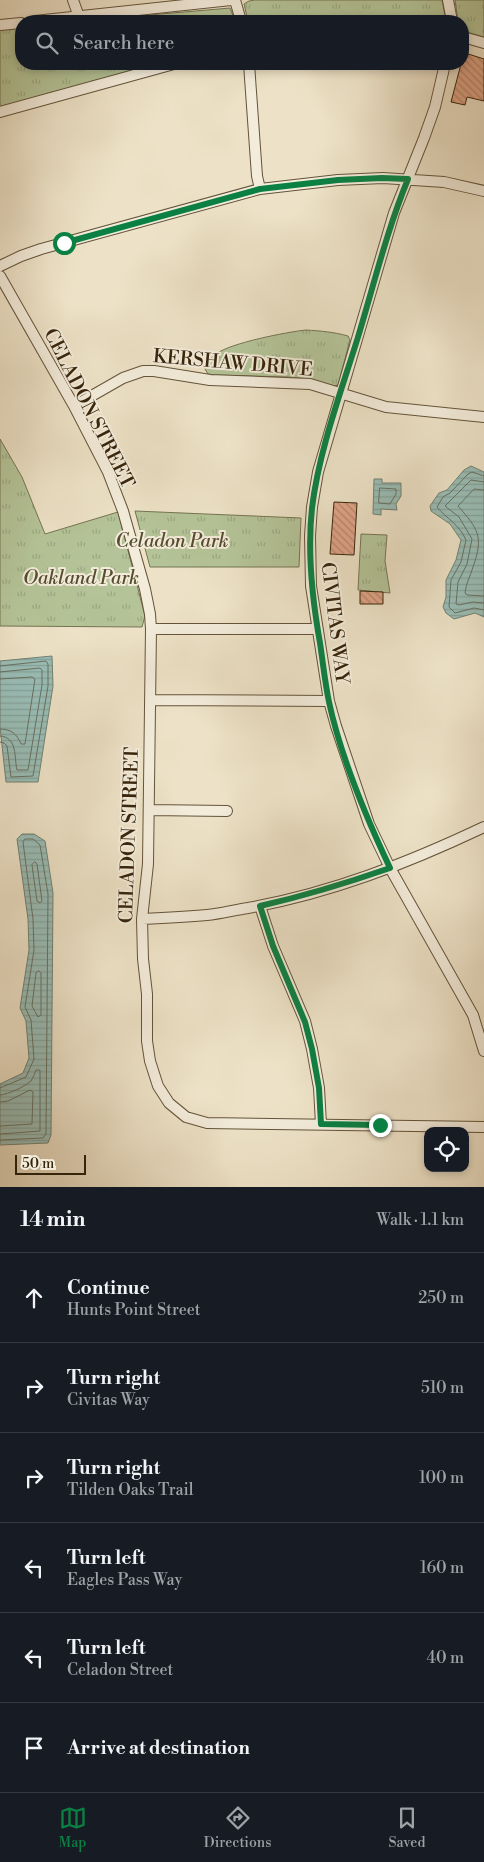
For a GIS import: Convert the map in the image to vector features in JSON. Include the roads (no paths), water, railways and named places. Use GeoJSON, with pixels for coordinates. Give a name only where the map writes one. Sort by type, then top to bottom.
{"type":"FeatureCollection","features":[{"type":"Feature","properties":{"kind":"street"},"geometry":{"type":"LineString","coordinates":[[72,0],[77,15]]}},
{"type":"Feature","properties":{"kind":"street"},"geometry":{"type":"LineString","coordinates":[[96,15],[233,0],[239,15]]}},
{"type":"Feature","properties":{"kind":"street"},"geometry":{"type":"LineString","coordinates":[[448,0],[451,15]]}},
{"type":"Feature","properties":{"kind":"street"},"geometry":{"type":"LineString","coordinates":[[0,25],[15,24]]}},
{"type":"Feature","properties":{"kind":"street"},"geometry":{"type":"LineString","coordinates":[[469,39],[484,43]]}},
{"type":"Feature","properties":{"kind":"street"},"geometry":{"type":"LineString","coordinates":[[0,112],[152,70]]}},
{"type":"Feature","properties":{"kind":"street"},"geometry":{"type":"LineString","coordinates":[[249,70],[257,176],[260,189]]}},
{"type":"Feature","properties":{"kind":"street","name":"CIVITAS WAY"},"geometry":{"type":"LineString","coordinates":[[444,70],[435,106],[394,213],[318,472],[312,507],[310,536],[311,577],[317,630],[329,701],[356,790],[369,824],[390,868],[473,1015],[484,1051]]}},
{"type":"Feature","properties":{"kind":"street"},"geometry":{"type":"LineString","coordinates":[[0,266],[20,256],[41,249],[260,189],[338,180],[382,178],[444,182],[484,191]]}},
{"type":"Feature","properties":{"kind":"street","name":"CELADON STREET"},"geometry":{"type":"LineString","coordinates":[[0,276],[74,406],[108,472],[123,511],[145,589],[150,614],[148,864],[142,920],[143,959],[147,994],[147,1041],[150,1061],[158,1086],[169,1103],[186,1117],[207,1124],[484,1127]]}},
{"type":"Feature","properties":{"kind":"street","name":"KERSHAW DRIVE"},"geometry":{"type":"LineString","coordinates":[[74,406],[123,378],[143,371],[154,371],[210,380],[310,384],[386,407],[484,418]]}},
{"type":"Feature","properties":{"kind":"street"},"geometry":{"type":"LineString","coordinates":[[150,629],[317,630]]}},
{"type":"Feature","properties":{"kind":"street"},"geometry":{"type":"LineString","coordinates":[[150,700],[329,701]]}},
{"type":"Feature","properties":{"kind":"street"},"geometry":{"type":"LineString","coordinates":[[149,810],[226,811]]}},
{"type":"Feature","properties":{"kind":"street"},"geometry":{"type":"LineString","coordinates":[[142,920],[208,915],[260,906],[345,884],[445,846],[484,827]]}},
{"type":"Feature","properties":{"kind":"street"},"geometry":{"type":"LineString","coordinates":[[260,906],[273,946],[305,1022],[319,1088],[321,1124]]}},
{"type":"Feature","properties":{"kind":"water"},"geometry":{"type":"Polygon","coordinates":[[[471,466],[484,472],[484,617],[475,613],[454,619],[446,613],[443,607],[446,597],[446,580],[456,560],[461,540],[450,524],[431,511],[430,506],[439,493],[447,490],[464,470],[471,466]]]}},
{"type":"Feature","properties":{"kind":"water"},"geometry":{"type":"Polygon","coordinates":[[[374,479],[382,479],[382,483],[401,483],[401,496],[396,504],[397,510],[381,509],[381,515],[373,514],[374,479]]]}},
{"type":"Feature","properties":{"kind":"water"},"geometry":{"type":"Polygon","coordinates":[[[52,656],[53,686],[38,782],[6,782],[0,727],[0,661],[52,656]]]}},
{"type":"Feature","properties":{"kind":"water"},"geometry":{"type":"Polygon","coordinates":[[[22,834],[34,834],[45,841],[53,893],[51,1135],[48,1143],[0,1145],[0,1084],[23,1073],[29,1058],[26,1021],[20,1008],[29,950],[28,919],[17,839],[22,834]]]}},
{"type":"Feature","properties":{"kind":"park label","name":"Celadon Park"},"geometry":{"type":"Point","coordinates":[172,540]}},
{"type":"Feature","properties":{"kind":"park label","name":"Oakland Park"},"geometry":{"type":"Point","coordinates":[81,577]}}]}
